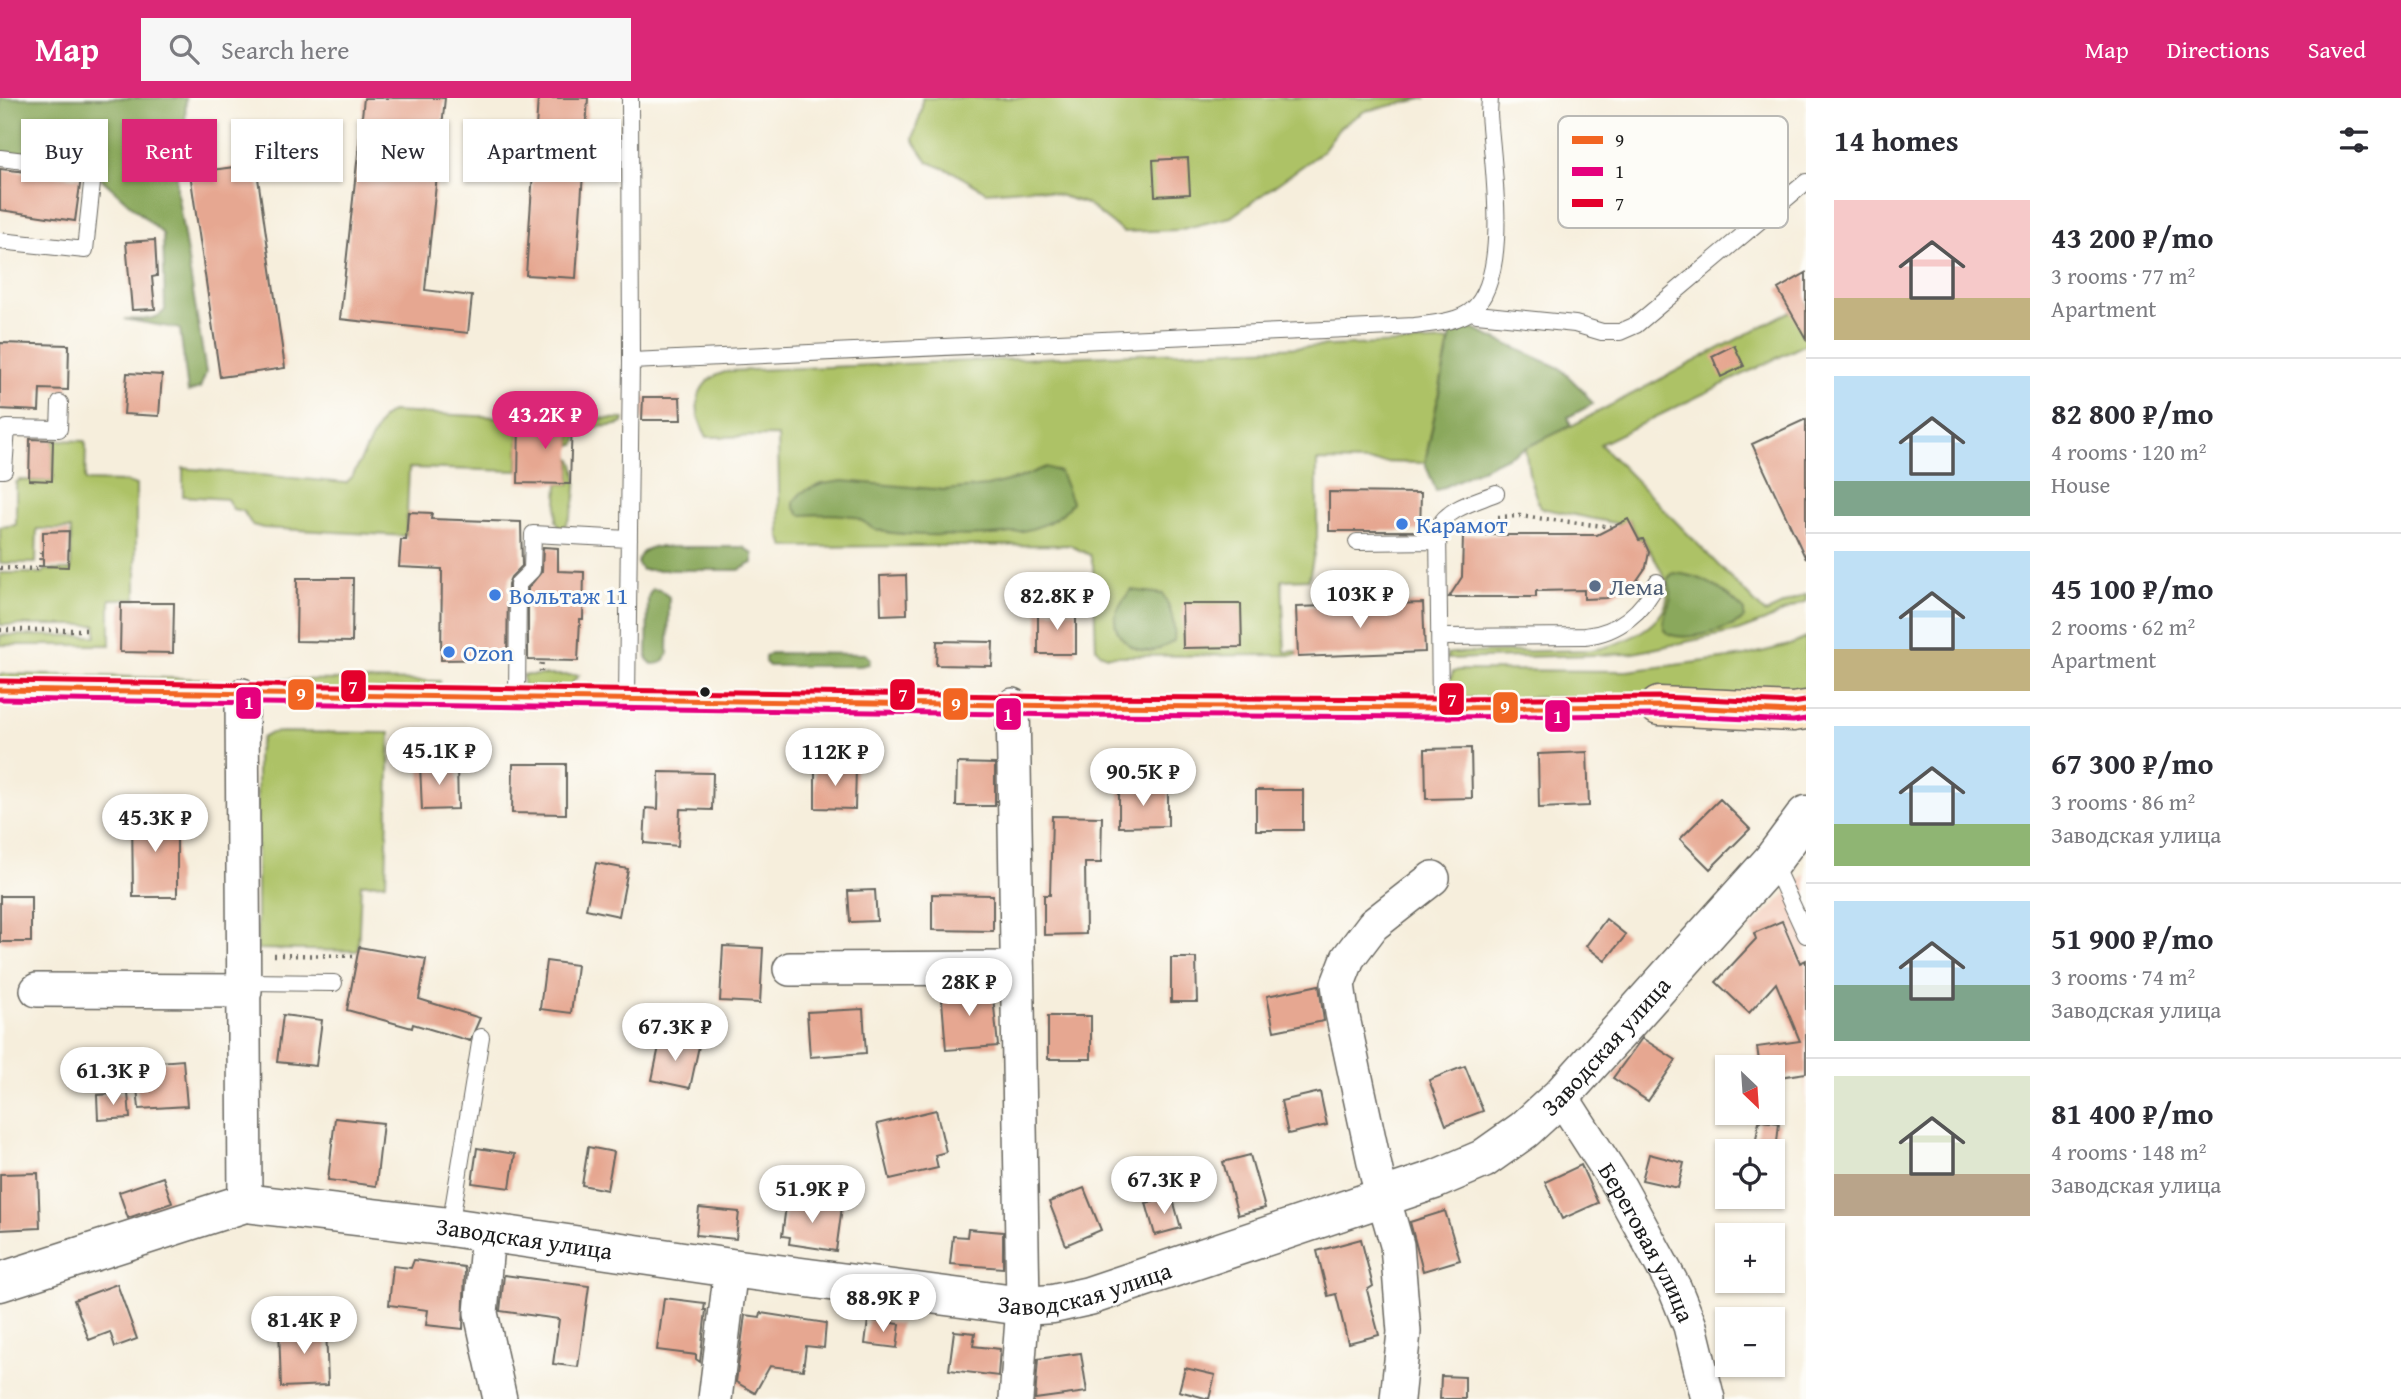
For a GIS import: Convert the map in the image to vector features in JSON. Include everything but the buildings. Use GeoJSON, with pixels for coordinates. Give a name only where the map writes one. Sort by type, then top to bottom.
{"type":"FeatureCollection","features":[{"type":"Feature","properties":{"kind":"main road"},"geometry":{"type":"LineString","coordinates":[[1660,706],[1793,712],[1806,710]]}},
{"type":"Feature","properties":{"kind":"street"},"geometry":{"type":"LineString","coordinates":[[242,695],[245,1203]]}},
{"type":"Feature","properties":{"kind":"street"},"geometry":{"type":"LineString","coordinates":[[1013,705],[1023,1306],[1016,1399]]}},
{"type":"Feature","properties":{"kind":"street","name":"Заводская улица"},"geometry":{"type":"LineString","coordinates":[[0,1282],[245,1203],[450,1227],[732,1268],[1023,1306],[1053,1304],[1089,1296],[1434,1180],[1483,1159],[1524,1130],[1561,1096],[1772,860],[1806,815]]}},
{"type":"Feature","properties":{"kind":"street"},"geometry":{"type":"LineString","coordinates":[[1397,1399],[1404,1332],[1402,1278],[1397,1245],[1365,1122],[1338,984],[1348,958],[1373,925],[1433,878]]}},
{"type":"Feature","properties":{"kind":"street"},"geometry":{"type":"LineString","coordinates":[[790,970],[1017,968]]}},
{"type":"Feature","properties":{"kind":"street"},"geometry":{"type":"LineString","coordinates":[[37,990],[244,976]]}},
{"type":"Feature","properties":{"kind":"street","name":"Береговая улица"},"geometry":{"type":"LineString","coordinates":[[1561,1096],[1620,1188],[1675,1289],[1690,1326],[1708,1399]]}},
{"type":"Feature","properties":{"kind":"street"},"geometry":{"type":"LineString","coordinates":[[488,1233],[481,1313],[500,1399]]}},
{"type":"Feature","properties":{"kind":"street"},"geometry":{"type":"LineString","coordinates":[[715,1399],[732,1268]]}},
{"type":"Feature","properties":{"kind":"lane"},"geometry":{"type":"LineString","coordinates":[[626,699],[631,361],[629,98]]}},
{"type":"Feature","properties":{"kind":"lane"},"geometry":{"type":"LineString","coordinates":[[631,361],[1415,326],[1453,319],[1471,311],[1488,290],[1497,242],[1490,98]]}},
{"type":"Feature","properties":{"kind":"lane"},"geometry":{"type":"LineString","coordinates":[[0,158],[90,169],[93,174],[85,250],[0,241]]}},
{"type":"Feature","properties":{"kind":"lane"},"geometry":{"type":"LineString","coordinates":[[1788,197],[1806,182]]}},
{"type":"Feature","properties":{"kind":"lane"},"geometry":{"type":"LineString","coordinates":[[1471,311],[1477,314],[1575,324],[1602,332],[1620,332],[1636,325],[1751,228]]}},
{"type":"Feature","properties":{"kind":"lane"},"geometry":{"type":"LineString","coordinates":[[0,470],[4,470],[7,428],[59,429],[60,403]]}},
{"type":"Feature","properties":{"kind":"lane"},"geometry":{"type":"LineString","coordinates":[[1440,708],[1438,528],[1445,518],[1460,508],[1496,493]]}},
{"type":"Feature","properties":{"kind":"lane"},"geometry":{"type":"LineString","coordinates":[[517,697],[518,584],[532,570],[533,534],[629,538]]}},
{"type":"Feature","properties":{"kind":"lane"},"geometry":{"type":"LineString","coordinates":[[1357,542],[1438,541]]}},
{"type":"Feature","properties":{"kind":"lane"},"geometry":{"type":"LineString","coordinates":[[1440,637],[1601,634],[1640,609],[1657,582]]}},
{"type":"Feature","properties":{"kind":"lane"},"geometry":{"type":"LineString","coordinates":[[1772,860],[1806,935]]}},
{"type":"Feature","properties":{"kind":"lane"},"geometry":{"type":"LineString","coordinates":[[244,976],[334,983]]}},
{"type":"Feature","properties":{"kind":"lane"},"geometry":{"type":"LineString","coordinates":[[450,1227],[481,1037]]}},
{"type":"Feature","properties":{"kind":"path"},"geometry":{"type":"LineString","coordinates":[[1495,517],[1520,516],[1612,527]]}},
{"type":"Feature","properties":{"kind":"path"},"geometry":{"type":"LineString","coordinates":[[0,568],[40,569],[41,552]]}},
{"type":"Feature","properties":{"kind":"path"},"geometry":{"type":"LineString","coordinates":[[0,630],[90,631]]}},
{"type":"Feature","properties":{"kind":"path"},"geometry":{"type":"LineString","coordinates":[[541,672],[542,660]]}},
{"type":"Feature","properties":{"kind":"path"},"geometry":{"type":"LineString","coordinates":[[244,976],[357,956]]}},
{"type":"Feature","properties":{"kind":"shaded area"},"geometry":{"type":"Polygon","coordinates":[[[1806,874],[1806,1113],[1803,1057],[1751,928],[1806,874]]]}},
{"type":"Feature","properties":{"kind":"green space"},"geometry":{"type":"Polygon","coordinates":[[[0,98],[186,98],[185,119],[122,119],[122,182],[177,182],[206,373],[200,388],[188,392],[180,329],[124,319],[152,318],[165,310],[163,234],[105,182],[108,182],[108,119],[21,119],[21,159],[0,155],[0,98]]]}},
{"type":"Feature","properties":{"kind":"green space"},"geometry":{"type":"Polygon","coordinates":[[[922,98],[1427,98],[1365,111],[1340,127],[1322,152],[1231,217],[1178,230],[1123,232],[1087,204],[1036,188],[986,192],[953,172],[928,162],[913,140],[922,109],[922,98]]]}},
{"type":"Feature","properties":{"kind":"green space"},"geometry":{"type":"Polygon","coordinates":[[[1806,303],[1806,344],[1600,444],[1765,613],[1806,594],[1806,601],[1738,631],[1629,654],[1447,659],[1447,654],[1452,653],[1603,648],[1641,632],[1653,623],[1666,602],[1667,589],[1661,570],[1643,539],[1639,540],[1629,520],[1619,524],[1540,508],[1530,479],[1525,447],[1575,424],[1806,303]]]}},
{"type":"Feature","properties":{"kind":"green space"},"geometry":{"type":"Polygon","coordinates":[[[1471,328],[1560,368],[1593,404],[1568,417],[1571,426],[1436,491],[1425,463],[1452,329],[1471,328]]]}},
{"type":"Feature","properties":{"kind":"green space"},"geometry":{"type":"Polygon","coordinates":[[[1449,341],[1425,463],[1317,461],[1317,538],[1309,579],[1282,580],[1285,652],[1298,651],[1297,655],[1107,656],[1100,653],[1096,648],[1093,565],[1090,555],[1069,545],[785,547],[780,537],[778,436],[707,437],[697,406],[698,397],[708,381],[729,371],[1449,341]]]}},
{"type":"Feature","properties":{"kind":"green space"},"geometry":{"type":"Polygon","coordinates":[[[391,412],[519,418],[518,471],[409,468],[406,536],[263,528],[252,525],[243,511],[233,509],[227,499],[183,496],[183,468],[346,483],[352,477],[382,419],[391,412]]]}},
{"type":"Feature","properties":{"kind":"green space"},"geometry":{"type":"Polygon","coordinates":[[[573,418],[624,419],[623,423],[618,425],[581,429],[575,445],[571,445],[573,418]]]}},
{"type":"Feature","properties":{"kind":"green space"},"geometry":{"type":"Polygon","coordinates":[[[53,440],[84,441],[85,481],[127,482],[136,485],[136,599],[110,599],[110,645],[0,645],[0,635],[96,636],[96,625],[0,625],[0,573],[71,570],[71,529],[37,529],[36,563],[0,563],[0,527],[16,525],[16,483],[19,480],[52,481],[53,440]]]}},
{"type":"Feature","properties":{"kind":"green space"},"geometry":{"type":"Polygon","coordinates":[[[571,458],[576,473],[575,495],[570,516],[561,529],[556,521],[558,484],[570,484],[571,458]]]}},
{"type":"Feature","properties":{"kind":"green space"},"geometry":{"type":"Polygon","coordinates":[[[1046,467],[1060,472],[1072,502],[1061,515],[1045,524],[1005,534],[963,536],[889,533],[849,515],[800,515],[794,507],[794,501],[802,492],[822,484],[843,481],[945,490],[987,486],[1019,478],[1046,467]]]}},
{"type":"Feature","properties":{"kind":"green space"},"geometry":{"type":"Polygon","coordinates":[[[653,547],[743,547],[753,554],[753,563],[739,570],[642,570],[637,563],[639,557],[653,547]]]}},
{"type":"Feature","properties":{"kind":"green space"},"geometry":{"type":"Polygon","coordinates":[[[1673,573],[1703,580],[1720,590],[1744,610],[1744,618],[1729,627],[1705,634],[1681,637],[1672,635],[1666,631],[1663,622],[1671,594],[1668,578],[1673,573]]]}},
{"type":"Feature","properties":{"kind":"green space"},"geometry":{"type":"Polygon","coordinates":[[[652,589],[660,590],[669,597],[668,654],[666,659],[658,664],[652,664],[647,659],[648,597],[652,589]]]}},
{"type":"Feature","properties":{"kind":"green space"},"geometry":{"type":"Polygon","coordinates":[[[1131,590],[1163,594],[1172,617],[1174,641],[1148,651],[1135,648],[1123,640],[1116,628],[1116,614],[1131,590]]]}},
{"type":"Feature","properties":{"kind":"green space"},"geometry":{"type":"Polygon","coordinates":[[[1806,638],[1806,696],[1459,698],[1452,696],[1451,690],[1453,672],[1459,670],[1627,671],[1745,656],[1806,638]]]}},
{"type":"Feature","properties":{"kind":"green space"},"geometry":{"type":"Polygon","coordinates":[[[771,653],[865,654],[870,659],[869,664],[860,666],[769,666],[765,657],[771,653]]]}},
{"type":"Feature","properties":{"kind":"green space"},"geometry":{"type":"Polygon","coordinates":[[[0,674],[208,679],[207,686],[0,682],[0,674]]]}},
{"type":"Feature","properties":{"kind":"green space"},"geometry":{"type":"Polygon","coordinates":[[[523,675],[579,675],[570,686],[523,687],[523,675]]]}},
{"type":"Feature","properties":{"kind":"green space"},"geometry":{"type":"Polygon","coordinates":[[[258,679],[440,681],[440,691],[258,690],[258,679]]]}},
{"type":"Feature","properties":{"kind":"green space"},"geometry":{"type":"Polygon","coordinates":[[[281,732],[390,733],[386,883],[361,884],[358,951],[257,949],[257,755],[262,738],[281,732]]]}},
{"type":"Feature","properties":{"kind":"transit line","name":"7"},"geometry":{"type":"LineString","coordinates":[[0,681],[1071,697],[1659,697],[1793,703],[1805,701]]}},
{"type":"Feature","properties":{"kind":"transit line","name":"9"},"geometry":{"type":"LineString","coordinates":[[0,690],[1071,706],[1659,706],[1793,712],[1806,710]]}},
{"type":"Feature","properties":{"kind":"transit line","name":"1"},"geometry":{"type":"LineString","coordinates":[[0,699],[1071,715],[1659,715],[1793,721],[1806,719]]}},
{"type":"Feature","properties":{"kind":"place","name":"Карамот"},"geometry":{"type":"Point","coordinates":[1402,524]}},
{"type":"Feature","properties":{"kind":"place","name":"Лема"},"geometry":{"type":"Point","coordinates":[1595,586]}},
{"type":"Feature","properties":{"kind":"place","name":"Вольтаж 11"},"geometry":{"type":"Point","coordinates":[495,595]}},
{"type":"Feature","properties":{"kind":"place","name":"Ozon"},"geometry":{"type":"Point","coordinates":[449,652]}}]}
